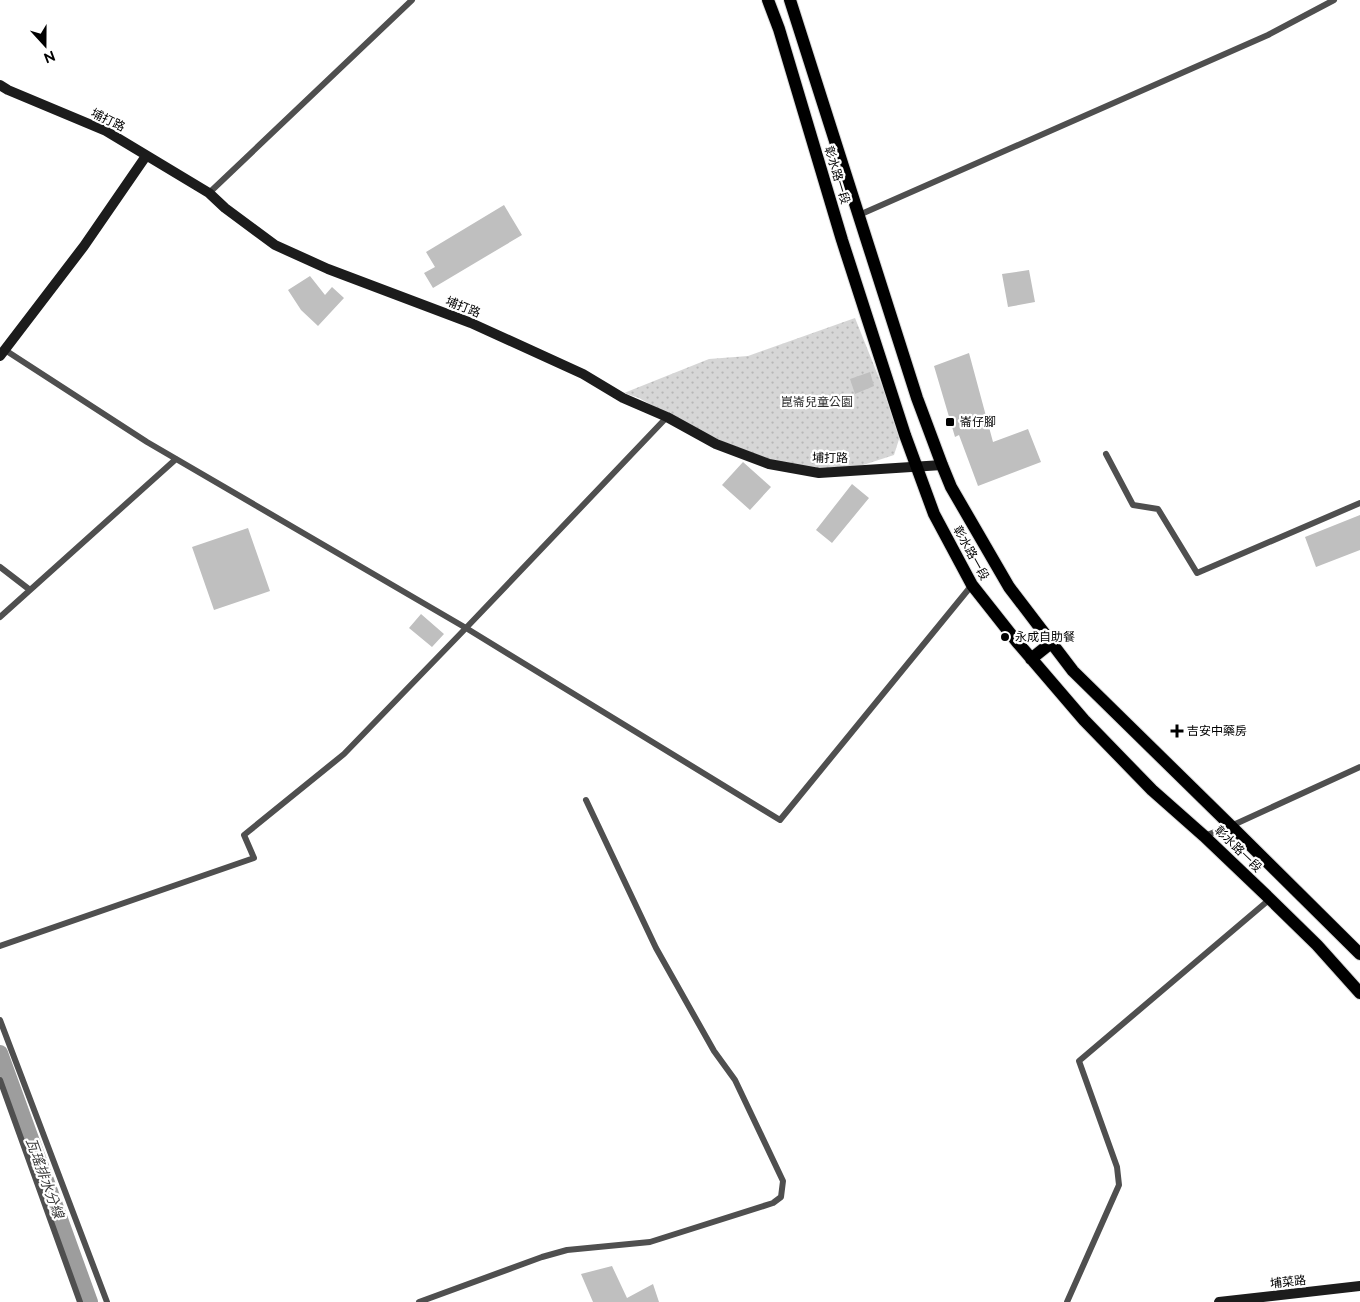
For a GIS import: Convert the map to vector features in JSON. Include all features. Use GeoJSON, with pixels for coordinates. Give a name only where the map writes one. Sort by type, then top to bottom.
{"type":"FeatureCollection","features":[{"type":"Feature","properties":{"kind":"main road","name":"彰水路一段"},"geometry":{"type":"LineString","coordinates":[[768,0],[779,29],[870,328],[917,468],[934,514],[972,585],[1031,659],[1084,720],[1152,790],[1204,836],[1317,945],[1360,993]]}},
{"type":"Feature","properties":{"kind":"main road","name":"彰水路一段"},"geometry":{"type":"LineString","coordinates":[[790,0],[918,398],[950,487],[1009,586],[1073,671],[1360,954]]}},
{"type":"Feature","properties":{"kind":"main road"},"geometry":{"type":"LineString","coordinates":[[1031,659],[1051,643]]}},
{"type":"Feature","properties":{"kind":"street","name":"埔打路"},"geometry":{"type":"LineString","coordinates":[[0,85],[106,131],[208,193],[275,245],[328,269],[472,323],[583,374],[623,398],[667,417],[716,444],[769,464],[819,473],[942,465]]}},
{"type":"Feature","properties":{"kind":"street"},"geometry":{"type":"LineString","coordinates":[[2,353],[84,246],[146,156]]}},
{"type":"Feature","properties":{"kind":"street","name":"埔菜路"},"geometry":{"type":"LineString","coordinates":[[1219,1302],[1360,1286]]}},
{"type":"Feature","properties":{"kind":"lane"},"geometry":{"type":"LineString","coordinates":[[208,193],[412,0]]}},
{"type":"Feature","properties":{"kind":"lane"},"geometry":{"type":"LineString","coordinates":[[859,215],[1268,35],[1334,0]]}},
{"type":"Feature","properties":{"kind":"lane"},"geometry":{"type":"LineString","coordinates":[[2,353],[176,459],[466,628],[780,820],[972,585]]}},
{"type":"Feature","properties":{"kind":"lane"},"geometry":{"type":"LineString","coordinates":[[0,946],[254,858],[244,836],[344,754],[667,417]]}},
{"type":"Feature","properties":{"kind":"lane"},"geometry":{"type":"LineString","coordinates":[[1106,454],[1133,506],[1158,509],[1197,573],[1360,503]]}},
{"type":"Feature","properties":{"kind":"lane"},"geometry":{"type":"LineString","coordinates":[[0,618],[176,459]]}},
{"type":"Feature","properties":{"kind":"lane"},"geometry":{"type":"LineString","coordinates":[[0,567],[30,590]]}},
{"type":"Feature","properties":{"kind":"lane"},"geometry":{"type":"LineString","coordinates":[[1204,836],[1232,826],[1360,767]]}},
{"type":"Feature","properties":{"kind":"lane"},"geometry":{"type":"LineString","coordinates":[[419,1302],[566,1250],[650,1242],[773,1203],[781,1197],[783,1181],[735,1080],[714,1051],[656,948],[586,800]]}},
{"type":"Feature","properties":{"kind":"lane"},"geometry":{"type":"LineString","coordinates":[[1067,1302],[1119,1185],[1117,1167],[1079,1061],[1270,899]]}},
{"type":"Feature","properties":{"kind":"lane"},"geometry":{"type":"LineString","coordinates":[[0,1020],[107,1302]]}},
{"type":"Feature","properties":{"kind":"lane"},"geometry":{"type":"LineString","coordinates":[[0,1080],[80,1302]]}},
{"type":"Feature","properties":{"kind":"green space","name":"崑崙兒童公園"},"geometry":{"type":"Polygon","coordinates":[[[855,318],[901,433],[894,455],[857,467],[816,469],[771,460],[726,443],[676,419],[639,398],[624,393],[709,359],[748,356],[855,318]]]}},
{"type":"Feature","properties":{"kind":"building"},"geometry":{"type":"Polygon","coordinates":[[[504,205],[522,235],[433,288],[424,273],[435,267],[426,252],[504,205]]]}},
{"type":"Feature","properties":{"kind":"building"},"geometry":{"type":"Polygon","coordinates":[[[1029,270],[1035,302],[1008,307],[1002,274],[1029,270]]]}},
{"type":"Feature","properties":{"kind":"building"},"geometry":{"type":"Polygon","coordinates":[[[310,276],[325,295],[332,287],[344,298],[318,326],[301,310],[288,290],[310,276]]]}},
{"type":"Feature","properties":{"kind":"building"},"geometry":{"type":"Polygon","coordinates":[[[969,353],[993,442],[1028,429],[1041,462],[978,486],[959,435],[955,437],[934,366],[969,353]]]}},
{"type":"Feature","properties":{"kind":"building"},"geometry":{"type":"Polygon","coordinates":[[[870,372],[874,386],[855,394],[850,379],[870,372]]]}},
{"type":"Feature","properties":{"kind":"building"},"geometry":{"type":"Polygon","coordinates":[[[743,462],[771,487],[750,510],[722,485],[743,462]]]}},
{"type":"Feature","properties":{"kind":"building"},"geometry":{"type":"Polygon","coordinates":[[[852,484],[869,498],[832,543],[816,530],[852,484]]]}},
{"type":"Feature","properties":{"kind":"building"},"geometry":{"type":"Polygon","coordinates":[[[1360,515],[1360,550],[1316,567],[1305,537],[1360,515]]]}},
{"type":"Feature","properties":{"kind":"building"},"geometry":{"type":"Polygon","coordinates":[[[248,528],[270,591],[214,610],[192,547],[248,528]]]}},
{"type":"Feature","properties":{"kind":"building"},"geometry":{"type":"Polygon","coordinates":[[[421,614],[444,634],[432,647],[409,628],[421,614]]]}},
{"type":"Feature","properties":{"kind":"building"},"geometry":{"type":"Polygon","coordinates":[[[612,1266],[627,1298],[653,1284],[659,1302],[593,1302],[581,1274],[612,1266]]]}},
{"type":"Feature","properties":{"kind":"waterway","name":"瓦瑤排水分線"},"geometry":{"type":"LineString","coordinates":[[0,1053],[90,1302]]}},
{"type":"Feature","properties":{"kind":"place","name":"崙仔腳"},"geometry":{"type":"Point","coordinates":[950,422]}},
{"type":"Feature","properties":{"kind":"place","name":"永成自助餐"},"geometry":{"type":"Point","coordinates":[1005,637]}},
{"type":"Feature","properties":{"kind":"place","name":"吉安中藥房"},"geometry":{"type":"Point","coordinates":[1177,731]}}]}
